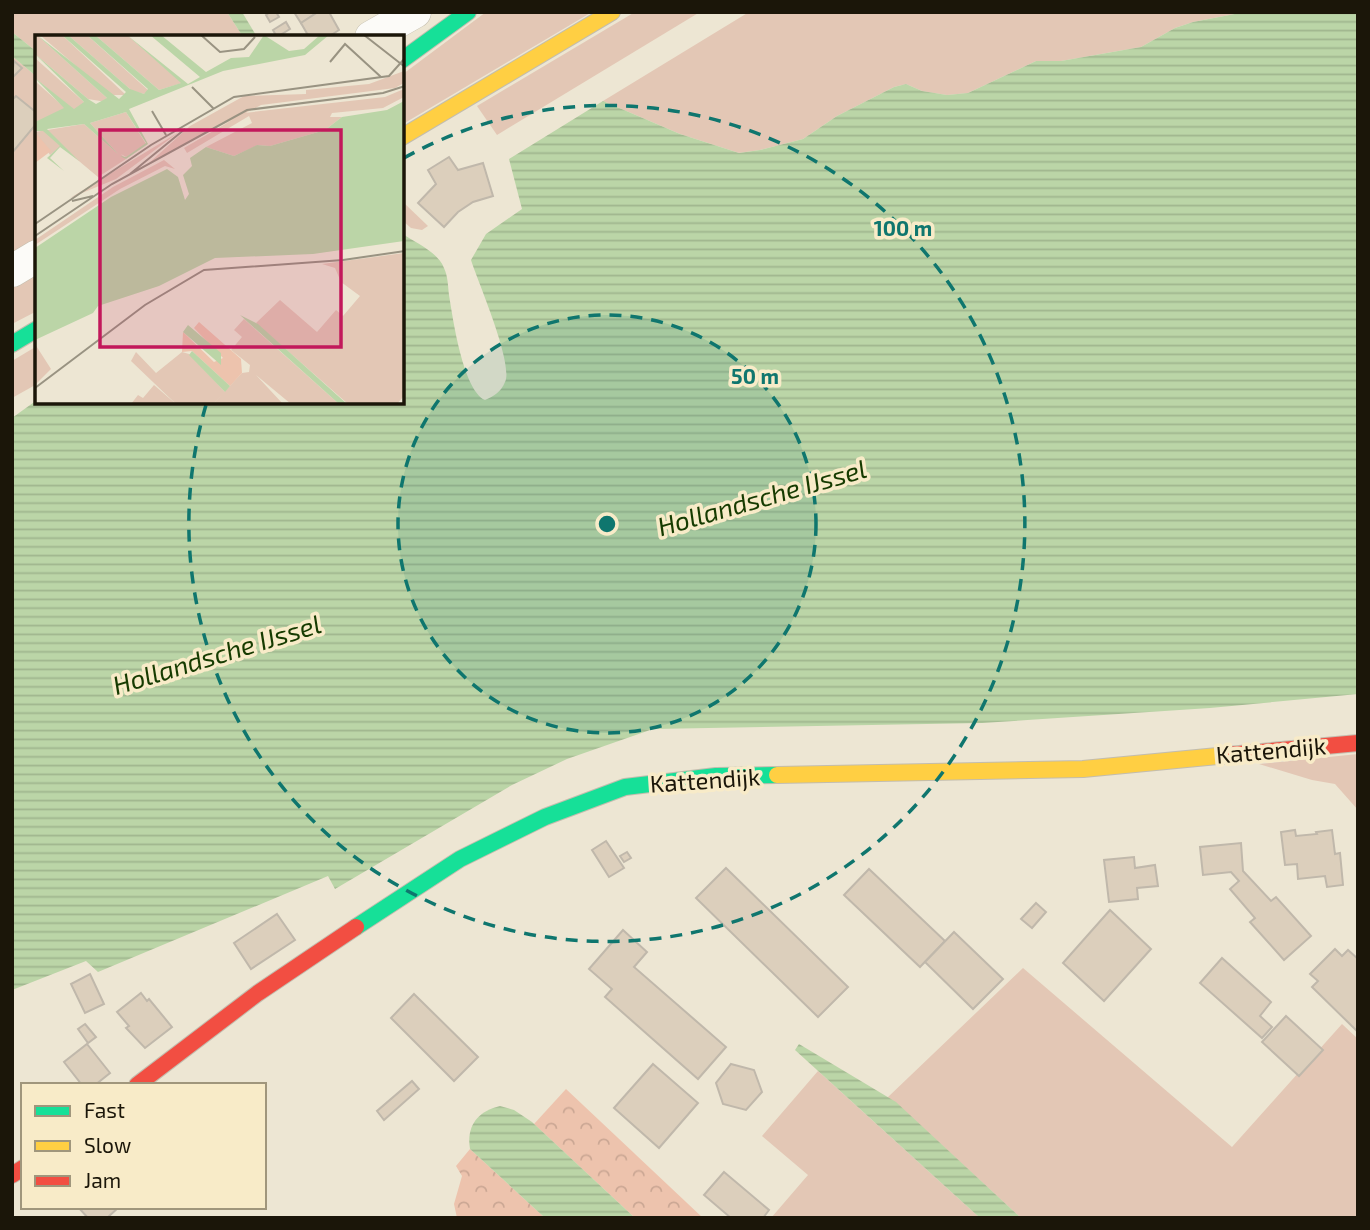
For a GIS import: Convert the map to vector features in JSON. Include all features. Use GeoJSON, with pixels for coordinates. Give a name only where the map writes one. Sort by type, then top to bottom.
{"type":"FeatureCollection","features":[{"type":"Feature","properties":{"kind":"street"},"geometry":{"type":"LineString","coordinates":[[371,27],[415,12]]}},
{"type":"Feature","properties":{"kind":"street"},"geometry":{"type":"LineString","coordinates":[[404,59],[468,12]]}},
{"type":"Feature","properties":{"kind":"street"},"geometry":{"type":"LineString","coordinates":[[404,136],[612,12]]}},
{"type":"Feature","properties":{"kind":"street"},"geometry":{"type":"LineString","coordinates":[[12,271],[35,257]]}},
{"type":"Feature","properties":{"kind":"street"},"geometry":{"type":"LineString","coordinates":[[12,344],[35,330]]}},
{"type":"Feature","properties":{"kind":"street","name":"Kattendijk"},"geometry":{"type":"LineString","coordinates":[[140,1083],[258,993],[460,859],[545,817],[625,787],[716,776],[1083,769],[1358,743]]}},
{"type":"Feature","properties":{"kind":"shaded area"},"geometry":{"type":"Polygon","coordinates":[[[12,12],[227,12],[242,35],[35,35],[35,50],[12,32],[12,12]]]}},
{"type":"Feature","properties":{"kind":"shaded area"},"geometry":{"type":"Polygon","coordinates":[[[486,12],[592,12],[404,123],[404,73],[486,12]]]}},
{"type":"Feature","properties":{"kind":"shaded area"},"geometry":{"type":"Polygon","coordinates":[[[635,12],[700,12],[497,135],[477,106],[635,12]]]}},
{"type":"Feature","properties":{"kind":"shaded area"},"geometry":{"type":"Polygon","coordinates":[[[749,12],[1245,12],[1175,28],[1141,47],[1061,61],[1036,61],[968,93],[947,95],[922,91],[906,84],[894,87],[837,116],[803,139],[739,153],[680,134],[603,101],[749,12]]]}},
{"type":"Feature","properties":{"kind":"shaded area"},"geometry":{"type":"Polygon","coordinates":[[[12,56],[35,75],[35,251],[12,255],[12,56]]]}},
{"type":"Feature","properties":{"kind":"shaded area"},"geometry":{"type":"Polygon","coordinates":[[[404,203],[428,226],[422,230],[411,228],[404,222],[404,203]]]}},
{"type":"Feature","properties":{"kind":"shaded area"},"geometry":{"type":"Polygon","coordinates":[[[35,268],[35,312],[12,324],[12,281],[35,268]]]}},
{"type":"Feature","properties":{"kind":"shaded area"},"geometry":{"type":"Polygon","coordinates":[[[35,347],[35,385],[12,398],[12,361],[35,347]]]}},
{"type":"Feature","properties":{"kind":"shaded area"},"geometry":{"type":"Polygon","coordinates":[[[1358,754],[1358,810],[1335,784],[1259,764],[1358,754]]]}},
{"type":"Feature","properties":{"kind":"shaded area"},"geometry":{"type":"Polygon","coordinates":[[[1023,968],[1232,1147],[1342,1024],[1358,1039],[1358,1218],[1021,1218],[896,1103],[887,1098],[1023,968]]]}},
{"type":"Feature","properties":{"kind":"shaded area"},"geometry":{"type":"Polygon","coordinates":[[[818,1071],[980,1218],[771,1218],[808,1175],[762,1136],[818,1071]]]}},
{"type":"Feature","properties":{"kind":"green space"},"geometry":{"type":"Polygon","coordinates":[[[566,1089],[703,1218],[635,1218],[534,1124],[566,1089]]]}},
{"type":"Feature","properties":{"kind":"green space"},"geometry":{"type":"Polygon","coordinates":[[[470,1149],[545,1218],[457,1218],[454,1204],[462,1176],[456,1166],[470,1149]]]}},
{"type":"Feature","properties":{"kind":"water"},"geometry":{"type":"Polygon","coordinates":[[[227,12],[242,12],[256,35],[242,35],[227,12]]]}},
{"type":"Feature","properties":{"kind":"water","name":"Hollandsche IJssel"},"geometry":{"type":"Polygon","coordinates":[[[1245,12],[1358,12],[1358,694],[1210,708],[982,723],[653,729],[567,759],[512,785],[335,889],[328,876],[98,972],[86,961],[12,990],[12,418],[35,401],[35,404],[404,404],[404,235],[432,253],[444,268],[465,369],[477,394],[485,400],[501,388],[506,372],[500,341],[471,260],[486,234],[522,209],[509,159],[603,101],[680,134],[739,153],[803,139],[837,116],[894,87],[906,84],[922,91],[947,95],[968,93],[1036,61],[1061,61],[1141,47],[1175,28],[1245,12]]]}},
{"type":"Feature","properties":{"kind":"water"},"geometry":{"type":"Polygon","coordinates":[[[12,32],[35,50],[35,75],[12,56],[12,32]]]}},
{"type":"Feature","properties":{"kind":"water"},"geometry":{"type":"Polygon","coordinates":[[[799,1044],[896,1102],[1021,1218],[980,1218],[795,1050],[799,1044]]]}},
{"type":"Feature","properties":{"kind":"water"},"geometry":{"type":"Polygon","coordinates":[[[500,1106],[514,1110],[532,1122],[635,1218],[545,1218],[470,1149],[470,1133],[475,1121],[485,1112],[500,1106]]]}},
{"type":"Feature","properties":{"kind":"building"},"geometry":{"type":"Polygon","coordinates":[[[276,12],[279,17],[270,22],[266,15],[276,12]]]}},
{"type":"Feature","properties":{"kind":"building"},"geometry":{"type":"Polygon","coordinates":[[[294,12],[318,12],[301,23],[294,12]]]}},
{"type":"Feature","properties":{"kind":"building"},"geometry":{"type":"Polygon","coordinates":[[[318,12],[329,12],[339,30],[331,35],[308,35],[301,23],[318,12]]]}},
{"type":"Feature","properties":{"kind":"building"},"geometry":{"type":"Polygon","coordinates":[[[286,22],[290,29],[280,35],[276,35],[273,30],[286,22]]]}},
{"type":"Feature","properties":{"kind":"building"},"geometry":{"type":"Polygon","coordinates":[[[14,61],[22,68],[14,76],[12,75],[14,61]]]}},
{"type":"Feature","properties":{"kind":"building"},"geometry":{"type":"Polygon","coordinates":[[[12,96],[16,96],[35,111],[35,125],[12,153],[12,96]]]}},
{"type":"Feature","properties":{"kind":"building"},"geometry":{"type":"Polygon","coordinates":[[[449,157],[458,170],[483,163],[493,196],[473,202],[458,212],[444,227],[418,203],[436,184],[428,170],[449,157]]]}},
{"type":"Feature","properties":{"kind":"building"},"geometry":{"type":"Polygon","coordinates":[[[1295,830],[1296,836],[1332,830],[1335,854],[1340,853],[1343,885],[1327,887],[1325,876],[1298,879],[1297,864],[1285,865],[1281,832],[1295,830]]]}},
{"type":"Feature","properties":{"kind":"building"},"geometry":{"type":"Polygon","coordinates":[[[606,841],[624,868],[609,877],[592,850],[606,841]]]}},
{"type":"Feature","properties":{"kind":"building"},"geometry":{"type":"Polygon","coordinates":[[[1241,843],[1243,871],[1271,901],[1276,897],[1311,936],[1284,960],[1250,922],[1255,918],[1230,889],[1239,881],[1231,872],[1203,875],[1200,847],[1241,843]]]}},
{"type":"Feature","properties":{"kind":"building"},"geometry":{"type":"Polygon","coordinates":[[[627,852],[631,858],[624,862],[620,856],[627,852]]]}},
{"type":"Feature","properties":{"kind":"building"},"geometry":{"type":"Polygon","coordinates":[[[1134,857],[1135,868],[1155,865],[1158,886],[1137,888],[1138,899],[1109,902],[1104,860],[1134,857]]]}},
{"type":"Feature","properties":{"kind":"building"},"geometry":{"type":"Polygon","coordinates":[[[726,868],[848,987],[818,1017],[696,898],[726,868]]]}},
{"type":"Feature","properties":{"kind":"building"},"geometry":{"type":"Polygon","coordinates":[[[869,869],[945,941],[920,967],[844,895],[869,869]]]}},
{"type":"Feature","properties":{"kind":"building"},"geometry":{"type":"Polygon","coordinates":[[[1036,903],[1046,912],[1032,928],[1021,919],[1036,903]]]}},
{"type":"Feature","properties":{"kind":"building"},"geometry":{"type":"Polygon","coordinates":[[[1110,910],[1151,949],[1104,1001],[1063,963],[1110,910]]]}},
{"type":"Feature","properties":{"kind":"building"},"geometry":{"type":"Polygon","coordinates":[[[277,914],[295,940],[251,969],[234,943],[277,914]]]}},
{"type":"Feature","properties":{"kind":"building"},"geometry":{"type":"Polygon","coordinates":[[[623,930],[647,952],[634,967],[726,1047],[698,1079],[605,997],[612,989],[589,969],[623,930]]]}},
{"type":"Feature","properties":{"kind":"building"},"geometry":{"type":"Polygon","coordinates":[[[954,932],[1003,979],[973,1009],[925,962],[954,932]]]}},
{"type":"Feature","properties":{"kind":"building"},"geometry":{"type":"Polygon","coordinates":[[[1335,949],[1342,956],[1348,950],[1358,959],[1358,1032],[1312,987],[1318,981],[1310,974],[1335,949]]]}},
{"type":"Feature","properties":{"kind":"building"},"geometry":{"type":"Polygon","coordinates":[[[1222,958],[1271,1002],[1260,1016],[1272,1027],[1262,1038],[1200,983],[1222,958]]]}},
{"type":"Feature","properties":{"kind":"building"},"geometry":{"type":"Polygon","coordinates":[[[90,974],[104,1004],[85,1013],[71,984],[90,974]]]}},
{"type":"Feature","properties":{"kind":"building"},"geometry":{"type":"Polygon","coordinates":[[[141,993],[172,1027],[145,1048],[126,1028],[129,1026],[117,1012],[141,993]]]}},
{"type":"Feature","properties":{"kind":"building"},"geometry":{"type":"Polygon","coordinates":[[[414,994],[478,1057],[454,1081],[391,1018],[414,994]]]}},
{"type":"Feature","properties":{"kind":"building"},"geometry":{"type":"Polygon","coordinates":[[[1286,1016],[1323,1050],[1299,1076],[1262,1042],[1286,1016]]]}},
{"type":"Feature","properties":{"kind":"building"},"geometry":{"type":"Polygon","coordinates":[[[85,1024],[96,1037],[88,1043],[78,1029],[85,1024]]]}},
{"type":"Feature","properties":{"kind":"building"},"geometry":{"type":"Polygon","coordinates":[[[87,1044],[110,1073],[98,1083],[80,1083],[64,1062],[87,1044]]]}},
{"type":"Feature","properties":{"kind":"building"},"geometry":{"type":"Polygon","coordinates":[[[653,1064],[698,1103],[659,1148],[614,1108],[653,1064]]]}},
{"type":"Feature","properties":{"kind":"building"},"geometry":{"type":"Polygon","coordinates":[[[731,1064],[754,1070],[762,1092],[746,1110],[723,1104],[716,1083],[731,1064]]]}},
{"type":"Feature","properties":{"kind":"building"},"geometry":{"type":"Polygon","coordinates":[[[412,1081],[419,1089],[384,1120],[377,1111],[412,1081]]]}},
{"type":"Feature","properties":{"kind":"building"},"geometry":{"type":"Polygon","coordinates":[[[724,1172],[769,1210],[763,1218],[731,1218],[704,1195],[724,1172]]]}},
{"type":"Feature","properties":{"kind":"building"},"geometry":{"type":"Polygon","coordinates":[[[80,1209],[117,1209],[107,1218],[88,1218],[80,1209]]]}},
{"type":"Feature","properties":{"kind":"traffic: fast"},"geometry":{"type":"LineString","coordinates":[[404,59],[468,12]]}},
{"type":"Feature","properties":{"kind":"traffic: fast"},"geometry":{"type":"LineString","coordinates":[[12,344],[35,330]]}},
{"type":"Feature","properties":{"kind":"traffic: fast"},"geometry":{"type":"LineString","coordinates":[[356,927],[460,859],[545,817],[625,787],[716,776],[777,775]]}},
{"type":"Feature","properties":{"kind":"traffic: slow"},"geometry":{"type":"LineString","coordinates":[[404,136],[612,12]]}},
{"type":"Feature","properties":{"kind":"traffic: slow"},"geometry":{"type":"LineString","coordinates":[[777,775],[1083,769],[1228,755]]}},
{"type":"Feature","properties":{"kind":"traffic: jam"},"geometry":{"type":"LineString","coordinates":[[1228,755],[1358,743]]}},
{"type":"Feature","properties":{"kind":"traffic: jam"},"geometry":{"type":"LineString","coordinates":[[140,1083],[258,993],[356,927]]}},
{"type":"Feature","properties":{"kind":"traffic: jam"},"geometry":{"type":"LineString","coordinates":[[12,1175],[21,1169]]}}]}
